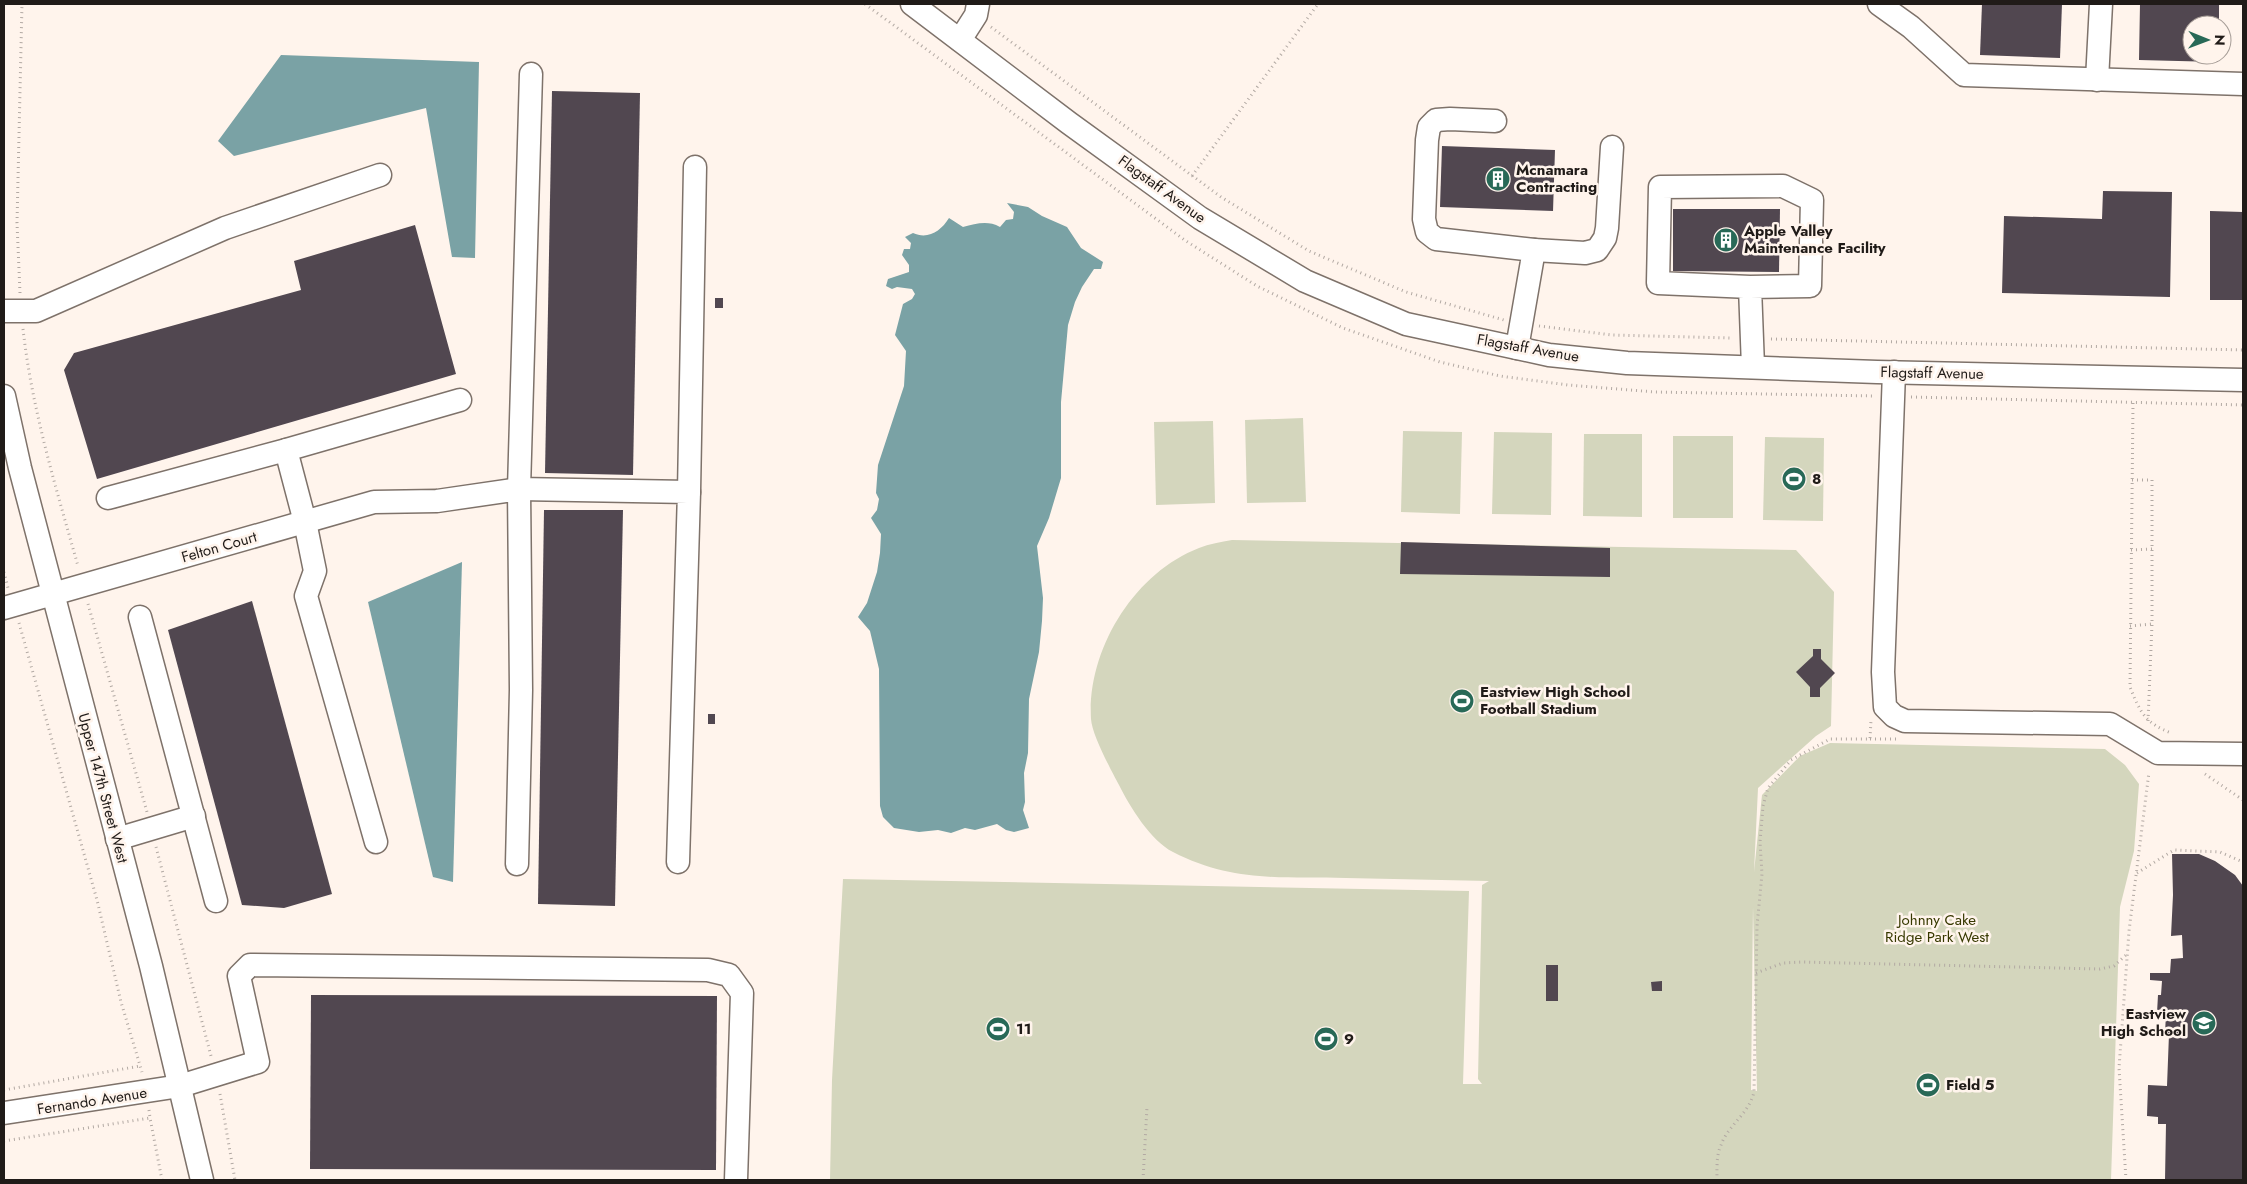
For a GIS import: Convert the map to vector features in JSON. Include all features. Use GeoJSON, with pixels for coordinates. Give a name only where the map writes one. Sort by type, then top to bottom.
{"type":"FeatureCollection","features":[{"type":"Feature","properties":{"kind":"street","name":"Flagstaff Avenue"},"geometry":{"type":"LineString","coordinates":[[912,4],[1200,218],[1305,281],[1406,324],[1549,355],[1622,362],[1894,372],[2243,380]]}},
{"type":"Feature","properties":{"kind":"street"},"geometry":{"type":"LineString","coordinates":[[1879,4],[1911,27],[1964,75],[2243,84]]}},
{"type":"Feature","properties":{"kind":"street"},"geometry":{"type":"LineString","coordinates":[[2097,80],[2101,4]]}},
{"type":"Feature","properties":{"kind":"street"},"geometry":{"type":"LineString","coordinates":[[960,40],[977,10]]}},
{"type":"Feature","properties":{"kind":"street"},"geometry":{"type":"LineString","coordinates":[[517,864],[521,690],[519,489],[530,74]]}},
{"type":"Feature","properties":{"kind":"street"},"geometry":{"type":"LineString","coordinates":[[1495,121],[1436,120],[1429,127],[1424,218],[1427,232],[1436,239],[1534,250],[1584,253],[1597,250],[1605,238],[1607,228],[1612,147]]}},
{"type":"Feature","properties":{"kind":"street"},"geometry":{"type":"LineString","coordinates":[[678,862],[689,492],[695,167]]}},
{"type":"Feature","properties":{"kind":"street"},"geometry":{"type":"LineString","coordinates":[[4,311],[36,311],[225,228],[380,175]]}},
{"type":"Feature","properties":{"kind":"street"},"geometry":{"type":"LineString","coordinates":[[1783,186],[1812,200],[1810,286],[1750,288],[1658,283],[1660,187],[1783,186]]}},
{"type":"Feature","properties":{"kind":"street"},"geometry":{"type":"LineString","coordinates":[[1517,348],[1534,250]]}},
{"type":"Feature","properties":{"kind":"street"},"geometry":{"type":"LineString","coordinates":[[1750,288],[1753,367]]}},
{"type":"Feature","properties":{"kind":"street"},"geometry":{"type":"LineString","coordinates":[[1894,372],[1883,672],[1885,707],[1894,716],[1905,721],[2110,724],[2158,753],[2243,754]]}},
{"type":"Feature","properties":{"kind":"street","name":"Upper 147th Street West"},"geometry":{"type":"LineString","coordinates":[[4,396],[52,594],[151,966],[202,1180]]}},
{"type":"Feature","properties":{"kind":"street"},"geometry":{"type":"LineString","coordinates":[[108,498],[460,400]]}},
{"type":"Feature","properties":{"kind":"street"},"geometry":{"type":"LineString","coordinates":[[286,450],[305,522],[315,571],[306,596],[376,842]]}},
{"type":"Feature","properties":{"kind":"street","name":"Felton Court"},"geometry":{"type":"LineString","coordinates":[[9,607],[374,502],[437,501],[519,489],[689,492]]}},
{"type":"Feature","properties":{"kind":"street"},"geometry":{"type":"LineString","coordinates":[[140,617],[216,901]]}},
{"type":"Feature","properties":{"kind":"street"},"geometry":{"type":"LineString","coordinates":[[117,838],[194,816]]}},
{"type":"Feature","properties":{"kind":"street","name":"Fernando Avenue"},"geometry":{"type":"LineString","coordinates":[[4,1114],[180,1086],[258,1062],[239,976],[250,965],[708,970],[729,975],[742,993],[736,1180]]}},
{"type":"Feature","properties":{"kind":"path"},"geometry":{"type":"LineString","coordinates":[[1192,176],[1318,4]]}},
{"type":"Feature","properties":{"kind":"path"},"geometry":{"type":"LineString","coordinates":[[977,10],[1192,176],[1228,202],[1309,251],[1406,292],[1500,320],[1612,335],[1876,343],[2243,350]]}},
{"type":"Feature","properties":{"kind":"path"},"geometry":{"type":"LineString","coordinates":[[2133,403],[2130,688],[2139,711],[2148,721],[2176,735]]}},
{"type":"Feature","properties":{"kind":"path"},"geometry":{"type":"LineString","coordinates":[[2132,480],[2152,480],[2152,624],[2148,721]]}},
{"type":"Feature","properties":{"kind":"path"},"geometry":{"type":"LineString","coordinates":[[2131,550],[2152,549]]}},
{"type":"Feature","properties":{"kind":"path"},"geometry":{"type":"LineString","coordinates":[[4,572],[9,607],[97,900],[121,1002],[140,1066],[162,1180]]}},
{"type":"Feature","properties":{"kind":"path"},"geometry":{"type":"LineString","coordinates":[[2130,626],[2152,624]]}},
{"type":"Feature","properties":{"kind":"path"},"geometry":{"type":"LineString","coordinates":[[1870,719],[1870,739]]}},
{"type":"Feature","properties":{"kind":"path"},"geometry":{"type":"LineString","coordinates":[[1717,1180],[1717,1161],[1721,1144],[1751,1104],[1754,1092],[1756,926],[1762,874],[1760,842],[1763,806],[1768,788],[1790,760],[1830,739],[1900,740]]}},
{"type":"Feature","properties":{"kind":"path"},"geometry":{"type":"LineString","coordinates":[[2141,767],[2149,772],[2158,773]]}},
{"type":"Feature","properties":{"kind":"path"},"geometry":{"type":"LineString","coordinates":[[2126,1180],[2119,1068],[2127,954],[2149,772]]}},
{"type":"Feature","properties":{"kind":"path"},"geometry":{"type":"LineString","coordinates":[[2196,774],[2215,774]]}},
{"type":"Feature","properties":{"kind":"path"},"geometry":{"type":"LineString","coordinates":[[2205,774],[2243,800]]}},
{"type":"Feature","properties":{"kind":"path"},"geometry":{"type":"LineString","coordinates":[[2136,873],[2174,850],[2220,852],[2243,862]]}},
{"type":"Feature","properties":{"kind":"path"},"geometry":{"type":"LineString","coordinates":[[1756,973],[1783,963],[1802,962],[2100,969],[2114,966],[2127,954]]}},
{"type":"Feature","properties":{"kind":"path"},"geometry":{"type":"LineString","coordinates":[[4,1090],[140,1066]]}},
{"type":"Feature","properties":{"kind":"path"},"geometry":{"type":"LineString","coordinates":[[1143,1180],[1147,1107]]}},
{"type":"Feature","properties":{"kind":"path"},"geometry":{"type":"LineString","coordinates":[[4,1141],[150,1118]]}},
{"type":"Feature","properties":{"kind":"green space"},"geometry":{"type":"Polygon","coordinates":[[[1303,418],[1306,502],[1247,503],[1245,420],[1303,418]]]}},
{"type":"Feature","properties":{"kind":"green space"},"geometry":{"type":"Polygon","coordinates":[[[1213,421],[1215,503],[1156,505],[1154,422],[1213,421]]]}},
{"type":"Feature","properties":{"kind":"green space"},"geometry":{"type":"Polygon","coordinates":[[[1403,431],[1462,432],[1460,514],[1401,512],[1403,431]]]}},
{"type":"Feature","properties":{"kind":"green space"},"geometry":{"type":"Polygon","coordinates":[[[1494,432],[1552,433],[1551,515],[1492,514],[1494,432]]]}},
{"type":"Feature","properties":{"kind":"green space"},"geometry":{"type":"Polygon","coordinates":[[[1584,434],[1642,434],[1642,517],[1583,516],[1584,434]]]}},
{"type":"Feature","properties":{"kind":"green space"},"geometry":{"type":"Polygon","coordinates":[[[1673,436],[1733,436],[1733,518],[1673,518],[1673,436]]]}},
{"type":"Feature","properties":{"kind":"green space","name":"8"},"geometry":{"type":"Polygon","coordinates":[[[1765,437],[1824,438],[1823,521],[1763,520],[1765,437]]]}},
{"type":"Feature","properties":{"kind":"green space","name":"Johnny Cake Ridge Park West"},"geometry":{"type":"Polygon","coordinates":[[[1232,540],[1796,550],[1834,592],[1831,726],[1816,736],[1758,788],[1754,872],[1762,795],[1800,756],[1830,743],[2105,749],[2125,765],[2139,784],[2134,851],[2120,907],[2111,1180],[830,1180],[832,1080],[843,879],[1469,891],[1463,1084],[1482,1084],[1478,1079],[1482,885],[1489,881],[1257,876],[1215,869],[1194,862],[1165,847],[1149,832],[1129,803],[1102,752],[1092,726],[1092,693],[1097,667],[1106,641],[1119,617],[1135,595],[1154,576],[1176,560],[1199,548],[1232,540]],[[1753,906],[1751,1090],[1757,1091],[1753,906]]]}},
{"type":"Feature","properties":{"kind":"water"},"geometry":{"type":"Polygon","coordinates":[[[281,55],[479,62],[475,258],[452,257],[426,108],[234,156],[218,141],[281,55]]]}},
{"type":"Feature","properties":{"kind":"water"},"geometry":{"type":"Polygon","coordinates":[[[1007,203],[1028,207],[1042,216],[1067,227],[1081,248],[1103,262],[1101,269],[1094,269],[1082,287],[1068,325],[1061,402],[1061,478],[1049,518],[1037,546],[1043,598],[1039,652],[1029,699],[1028,753],[1024,773],[1025,802],[1023,810],[1029,828],[1014,832],[1006,830],[997,824],[975,830],[965,828],[951,833],[938,830],[919,832],[894,828],[883,817],[880,806],[879,669],[870,631],[858,617],[867,603],[877,572],[880,553],[881,534],[871,518],[877,510],[879,499],[876,493],[878,465],[904,386],[906,351],[895,335],[903,304],[912,299],[915,294],[912,289],[897,287],[892,289],[886,286],[888,279],[909,272],[909,265],[902,255],[904,249],[910,249],[911,243],[905,237],[913,233],[929,235],[934,233],[949,218],[963,227],[986,223],[1000,227],[1006,220],[1013,219],[1014,212],[1007,203]]]}},
{"type":"Feature","properties":{"kind":"water"},"geometry":{"type":"Polygon","coordinates":[[[462,562],[453,882],[433,877],[368,602],[462,562]]]}},
{"type":"Feature","properties":{"kind":"building"},"geometry":{"type":"Polygon","coordinates":[[[1982,4],[2062,4],[2060,58],[1980,55],[1982,4]]]}},
{"type":"Feature","properties":{"kind":"building"},"geometry":{"type":"Polygon","coordinates":[[[2140,4],[2219,4],[2219,15],[2182,15],[2182,61],[2139,60],[2140,4]]]}},
{"type":"Feature","properties":{"kind":"building"},"geometry":{"type":"Polygon","coordinates":[[[552,91],[640,93],[633,475],[545,473],[552,91]]]}},
{"type":"Feature","properties":{"kind":"building","name":"Mcnamara Contracting"},"geometry":{"type":"Polygon","coordinates":[[[1442,146],[1555,150],[1553,211],[1440,207],[1442,146]]]}},
{"type":"Feature","properties":{"kind":"building"},"geometry":{"type":"Polygon","coordinates":[[[2103,191],[2172,192],[2170,297],[2002,293],[2004,216],[2102,219],[2103,191]]]}},
{"type":"Feature","properties":{"kind":"building","name":"Apple Valley Maintenance Facility"},"geometry":{"type":"Polygon","coordinates":[[[1673,209],[1780,209],[1779,272],[1673,271],[1673,209]]]}},
{"type":"Feature","properties":{"kind":"building"},"geometry":{"type":"Polygon","coordinates":[[[2210,211],[2243,212],[2243,300],[2210,300],[2210,211]]]}},
{"type":"Feature","properties":{"kind":"building"},"geometry":{"type":"Polygon","coordinates":[[[415,225],[456,374],[97,479],[64,370],[74,353],[301,290],[294,261],[415,225]]]}},
{"type":"Feature","properties":{"kind":"building"},"geometry":{"type":"Polygon","coordinates":[[[715,298],[723,298],[723,308],[715,308],[715,298]]]}},
{"type":"Feature","properties":{"kind":"building"},"geometry":{"type":"Polygon","coordinates":[[[544,510],[623,510],[615,906],[538,904],[544,510]]]}},
{"type":"Feature","properties":{"kind":"building"},"geometry":{"type":"Polygon","coordinates":[[[1401,542],[1610,548],[1610,577],[1400,574],[1401,542]]]}},
{"type":"Feature","properties":{"kind":"building"},"geometry":{"type":"Polygon","coordinates":[[[252,601],[332,894],[284,908],[242,905],[168,630],[252,601]]]}},
{"type":"Feature","properties":{"kind":"building"},"geometry":{"type":"Polygon","coordinates":[[[1813,649],[1821,649],[1821,659],[1835,673],[1820,688],[1820,697],[1810,697],[1810,687],[1796,672],[1813,656],[1813,649]]]}},
{"type":"Feature","properties":{"kind":"building"},"geometry":{"type":"Polygon","coordinates":[[[708,714],[715,714],[715,724],[708,724],[708,714]]]}},
{"type":"Feature","properties":{"kind":"building","name":"Eastview High School"},"geometry":{"type":"Polygon","coordinates":[[[2172,854],[2199,854],[2215,861],[2235,875],[2243,886],[2243,1180],[2165,1180],[2166,1124],[2158,1124],[2158,1117],[2147,1116],[2148,1085],[2167,1086],[2169,1034],[2165,1034],[2166,1013],[2157,1013],[2158,995],[2161,995],[2162,981],[2150,980],[2150,973],[2170,973],[2171,959],[2183,958],[2182,935],[2171,936],[2172,854]]]}},
{"type":"Feature","properties":{"kind":"building"},"geometry":{"type":"Polygon","coordinates":[[[1546,965],[1558,965],[1558,1001],[1546,1001],[1546,965]]]}},
{"type":"Feature","properties":{"kind":"building"},"geometry":{"type":"Polygon","coordinates":[[[1662,981],[1662,991],[1652,991],[1651,982],[1662,981]]]}},
{"type":"Feature","properties":{"kind":"building"},"geometry":{"type":"Polygon","coordinates":[[[311,995],[717,996],[716,1170],[310,1169],[311,995]]]}},
{"type":"Feature","properties":{"kind":"place","name":"Mcnamara Contracting"},"geometry":{"type":"Point","coordinates":[1498,179]}},
{"type":"Feature","properties":{"kind":"place","name":"Apple Valley Maintenance Facility"},"geometry":{"type":"Point","coordinates":[1726,240]}},
{"type":"Feature","properties":{"kind":"place","name":"8"},"geometry":{"type":"Point","coordinates":[1794,479]}},
{"type":"Feature","properties":{"kind":"place","name":"Eastview High School Football Stadium"},"geometry":{"type":"Point","coordinates":[1462,701]}},
{"type":"Feature","properties":{"kind":"place","name":"Eastview High School"},"geometry":{"type":"Point","coordinates":[2204,1023]}},
{"type":"Feature","properties":{"kind":"place","name":"11"},"geometry":{"type":"Point","coordinates":[998,1029]}},
{"type":"Feature","properties":{"kind":"place","name":"9"},"geometry":{"type":"Point","coordinates":[1326,1039]}},
{"type":"Feature","properties":{"kind":"place","name":"Field 5"},"geometry":{"type":"Point","coordinates":[1928,1085]}}]}
